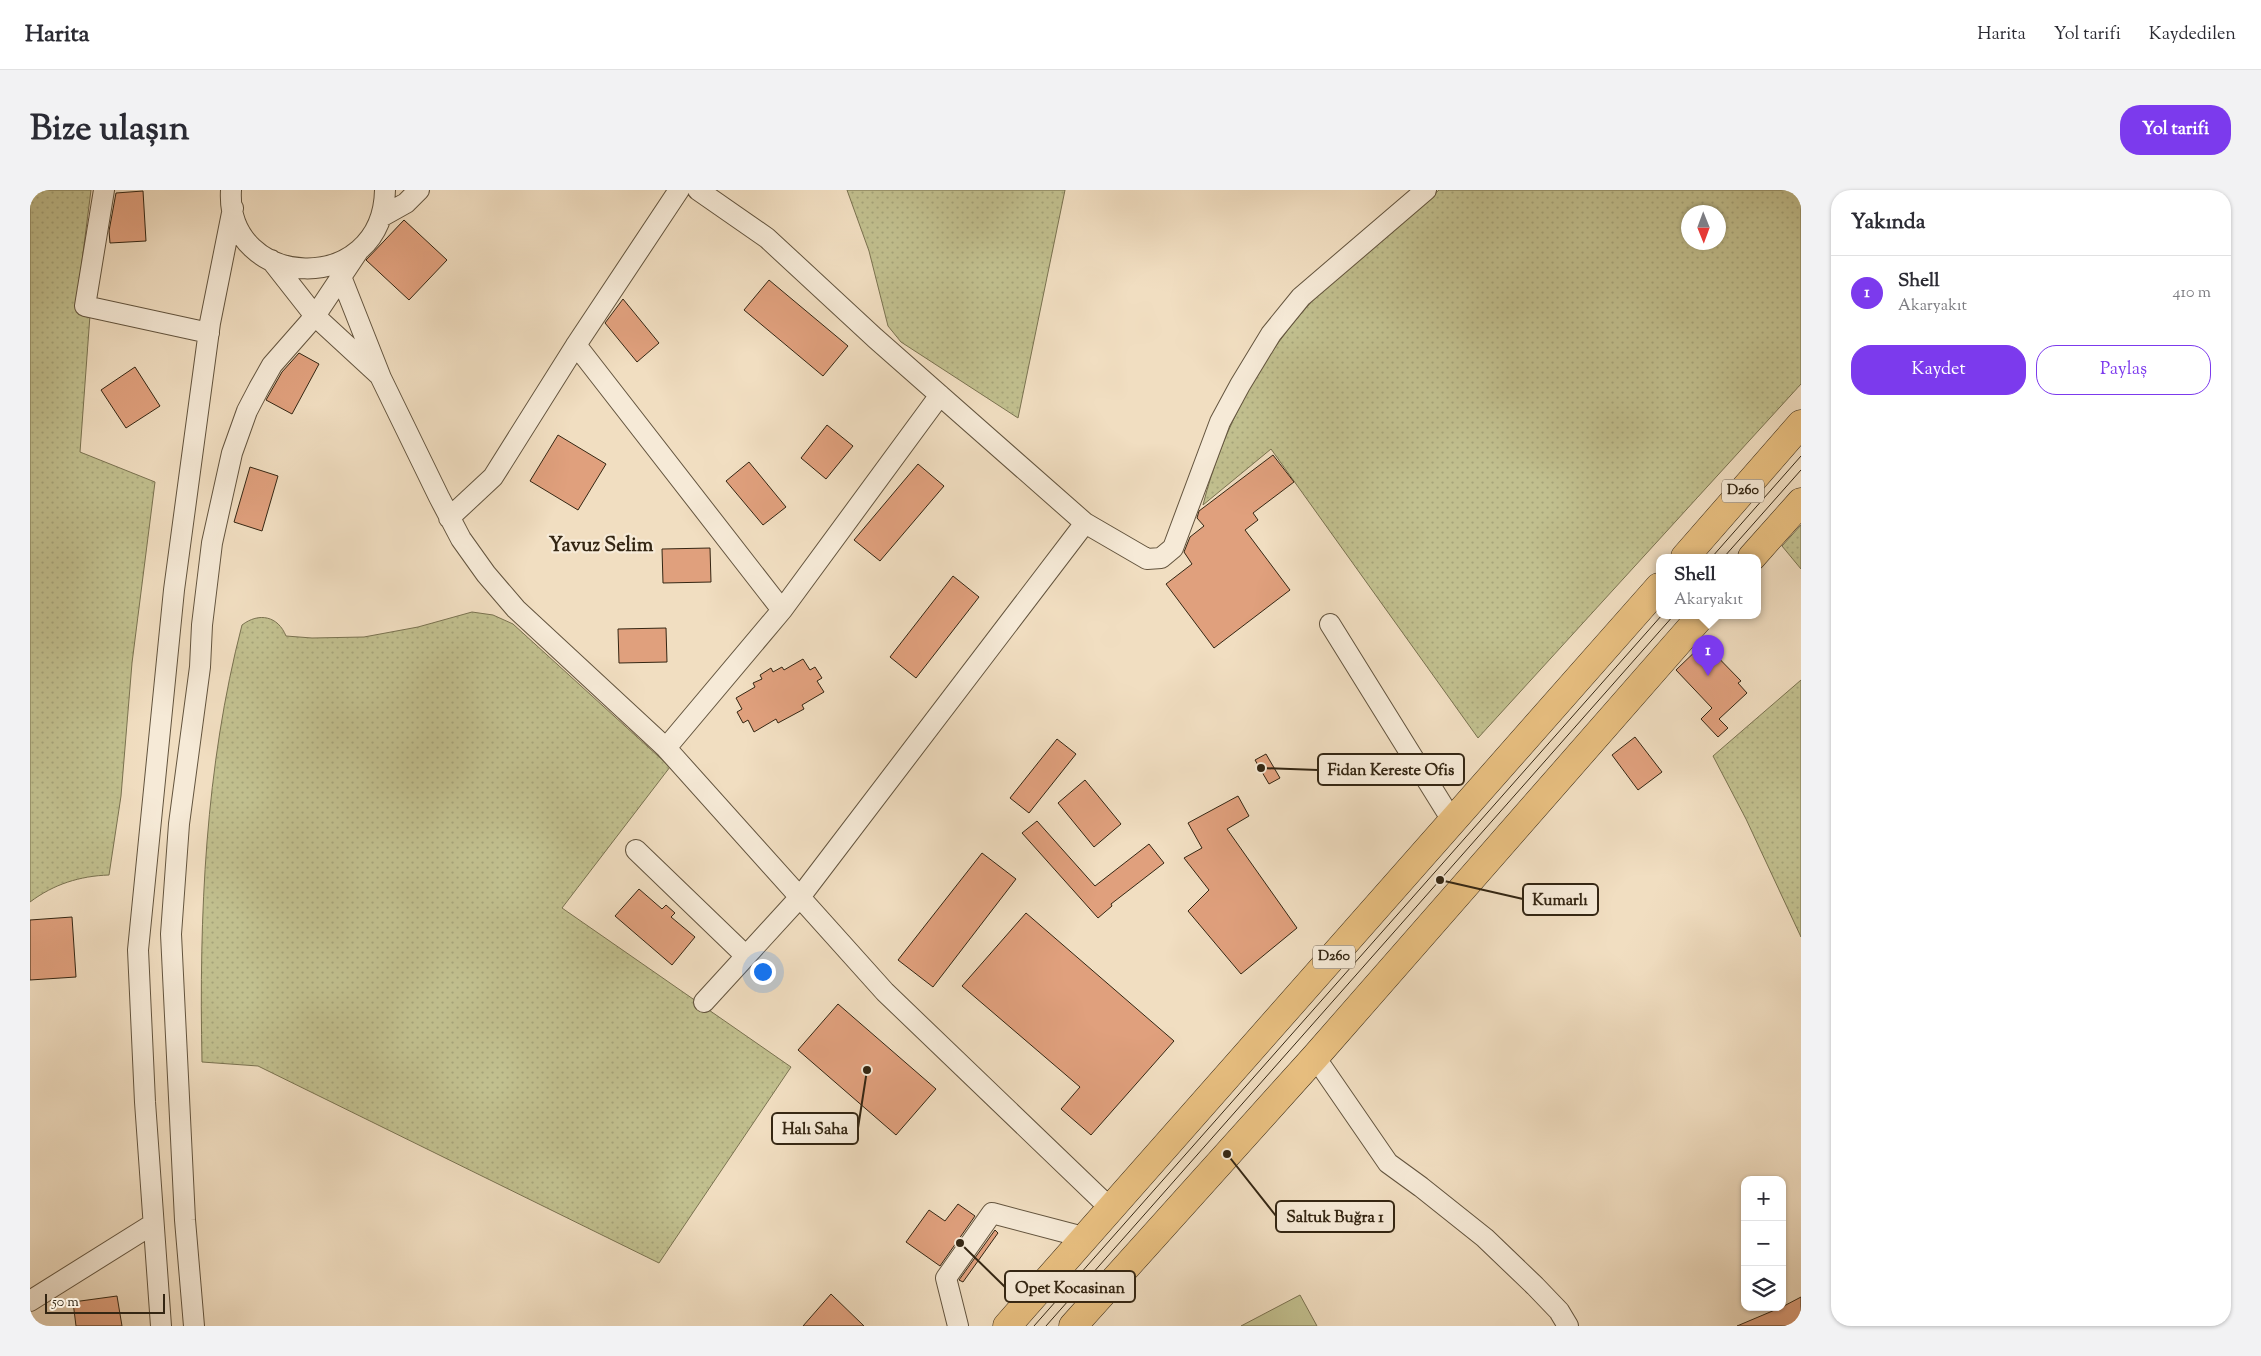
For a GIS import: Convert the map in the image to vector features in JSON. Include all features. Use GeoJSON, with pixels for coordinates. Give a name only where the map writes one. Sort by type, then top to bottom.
{"type":"FeatureCollection","features":[{"type":"Feature","properties":{"kind":"highway","name":"D260"},"geometry":{"type":"LineString","coordinates":[[1688,554],[1801,424]]}},
{"type":"Feature","properties":{"kind":"highway"},"geometry":{"type":"LineString","coordinates":[[1755,554],[1801,502]]}},
{"type":"Feature","properties":{"kind":"highway","name":"D260"},"geometry":{"type":"LineString","coordinates":[[1007,1326],[1087,1238],[1656,589]]}},
{"type":"Feature","properties":{"kind":"highway"},"geometry":{"type":"LineString","coordinates":[[1073,1326],[1315,1057],[1698,619]]}},
{"type":"Feature","properties":{"kind":"street"},"geometry":{"type":"LineString","coordinates":[[104,190],[85,306],[209,333]]}},
{"type":"Feature","properties":{"kind":"street"},"geometry":{"type":"LineString","coordinates":[[194,1326],[185,1220],[171,934],[179,824],[200,667],[206,584],[212,543],[228,470],[247,411],[272,365],[315,316],[339,270],[376,230],[381,217],[384,190]]}},
{"type":"Feature","properties":{"kind":"street"},"geometry":{"type":"LineString","coordinates":[[381,217],[406,203],[419,190]]}},
{"type":"Feature","properties":{"kind":"street"},"geometry":{"type":"LineString","coordinates":[[449,518],[493,478],[576,345],[678,190]]}},
{"type":"Feature","properties":{"kind":"street"},"geometry":{"type":"LineString","coordinates":[[698,190],[767,238],[1085,523],[1141,557],[1154,559],[1168,554],[1177,540],[1220,422],[1240,384],[1271,334],[1301,298],[1426,190]]}},
{"type":"Feature","properties":{"kind":"street"},"geometry":{"type":"LineString","coordinates":[[161,1326],[138,950],[174,590],[209,333],[232,199]]}},
{"type":"Feature","properties":{"kind":"street"},"geometry":{"type":"LineString","coordinates":[[232,199],[236,221],[246,238],[260,253],[284,266],[303,269],[323,268],[339,270]]}},
{"type":"Feature","properties":{"kind":"street"},"geometry":{"type":"LineString","coordinates":[[271,260],[315,316],[382,378]]}},
{"type":"Feature","properties":{"kind":"street"},"geometry":{"type":"LineString","coordinates":[[339,270],[382,378],[449,518],[486,574],[516,609],[666,748],[886,992],[1111,1209]]}},
{"type":"Feature","properties":{"kind":"street"},"geometry":{"type":"LineString","coordinates":[[576,345],[782,610]]}},
{"type":"Feature","properties":{"kind":"street"},"geometry":{"type":"LineString","coordinates":[[666,748],[782,610],[940,395]]}},
{"type":"Feature","properties":{"kind":"street"},"geometry":{"type":"LineString","coordinates":[[704,1002],[800,897],[1085,523]]}},
{"type":"Feature","properties":{"kind":"street"},"geometry":{"type":"LineString","coordinates":[[1330,624],[1453,822]]}},
{"type":"Feature","properties":{"kind":"street"},"geometry":{"type":"LineString","coordinates":[[636,850],[746,956]]}},
{"type":"Feature","properties":{"kind":"street"},"geometry":{"type":"LineString","coordinates":[[1315,1057],[1388,1163],[1428,1192],[1485,1238],[1559,1311],[1568,1326]]}},
{"type":"Feature","properties":{"kind":"street"},"geometry":{"type":"LineString","coordinates":[[958,1326],[946,1278],[992,1213],[1087,1238]]}},
{"type":"Feature","properties":{"kind":"street"},"geometry":{"type":"LineString","coordinates":[[30,1301],[154,1224]]}},
{"type":"Feature","properties":{"kind":"shaded area"},"geometry":{"type":"Polygon","coordinates":[[[30,190],[91,190],[78,293],[90,315],[80,452],[155,482],[132,663],[121,796],[109,875],[88,877],[68,882],[48,890],[30,902],[30,190]]]}},
{"type":"Feature","properties":{"kind":"shaded area"},"geometry":{"type":"Polygon","coordinates":[[[847,190],[1065,190],[1018,418],[901,342],[888,326],[869,251],[847,190]]]}},
{"type":"Feature","properties":{"kind":"shaded area"},"geometry":{"type":"Polygon","coordinates":[[[1439,190],[1801,190],[1801,384],[1478,738],[1271,449],[1203,505],[1221,448],[1246,394],[1278,343],[1296,319],[1336,277],[1439,190]]]}},
{"type":"Feature","properties":{"kind":"shaded area"},"geometry":{"type":"Polygon","coordinates":[[[1801,525],[1801,569],[1782,546],[1801,525]]]}},
{"type":"Feature","properties":{"kind":"shaded area"},"geometry":{"type":"Polygon","coordinates":[[[472,612],[493,615],[513,624],[670,767],[562,908],[791,1067],[659,1263],[258,1066],[202,1062],[201,1007],[204,897],[212,787],[230,679],[242,625],[261,617],[273,620],[283,629],[286,636],[312,638],[364,637],[418,627],[472,612]]]}},
{"type":"Feature","properties":{"kind":"shaded area"},"geometry":{"type":"Polygon","coordinates":[[[1801,680],[1801,937],[1746,819],[1713,756],[1801,680]]]}},
{"type":"Feature","properties":{"kind":"shaded area"},"geometry":{"type":"Polygon","coordinates":[[[1300,1295],[1317,1326],[1241,1326],[1300,1295]]]}},
{"type":"Feature","properties":{"kind":"building"},"geometry":{"type":"Polygon","coordinates":[[[143,191],[146,241],[110,243],[109,231],[116,193],[143,191]]]}},
{"type":"Feature","properties":{"kind":"building"},"geometry":{"type":"Polygon","coordinates":[[[404,220],[447,260],[409,300],[366,260],[404,220]]]}},
{"type":"Feature","properties":{"kind":"building"},"geometry":{"type":"Polygon","coordinates":[[[769,280],[848,346],[823,376],[744,310],[769,280]]]}},
{"type":"Feature","properties":{"kind":"building"},"geometry":{"type":"Polygon","coordinates":[[[623,299],[659,343],[637,362],[605,323],[623,299]]]}},
{"type":"Feature","properties":{"kind":"building"},"geometry":{"type":"Polygon","coordinates":[[[299,353],[319,364],[292,414],[266,400],[282,372],[299,353]]]}},
{"type":"Feature","properties":{"kind":"building"},"geometry":{"type":"Polygon","coordinates":[[[135,367],[160,406],[126,428],[101,390],[135,367]]]}},
{"type":"Feature","properties":{"kind":"building"},"geometry":{"type":"Polygon","coordinates":[[[827,425],[853,446],[826,479],[801,458],[827,425]]]}},
{"type":"Feature","properties":{"kind":"building"},"geometry":{"type":"Polygon","coordinates":[[[558,435],[606,464],[578,510],[530,481],[558,435]]]}},
{"type":"Feature","properties":{"kind":"building"},"geometry":{"type":"Polygon","coordinates":[[[1273,455],[1294,482],[1253,513],[1258,520],[1245,530],[1290,590],[1214,648],[1166,584],[1192,564],[1184,552],[1190,537],[1204,526],[1197,518],[1199,511],[1273,455]]]}},
{"type":"Feature","properties":{"kind":"building"},"geometry":{"type":"Polygon","coordinates":[[[749,462],[786,507],[763,525],[726,481],[749,462]]]}},
{"type":"Feature","properties":{"kind":"building"},"geometry":{"type":"Polygon","coordinates":[[[918,464],[944,486],[880,561],[854,540],[918,464]]]}},
{"type":"Feature","properties":{"kind":"building"},"geometry":{"type":"Polygon","coordinates":[[[250,467],[278,476],[262,531],[234,522],[250,467]]]}},
{"type":"Feature","properties":{"kind":"building"},"geometry":{"type":"Polygon","coordinates":[[[710,548],[711,582],[663,583],[662,549],[710,548]]]}},
{"type":"Feature","properties":{"kind":"building"},"geometry":{"type":"Polygon","coordinates":[[[953,576],[979,597],[916,678],[890,657],[953,576]]]}},
{"type":"Feature","properties":{"kind":"building"},"geometry":{"type":"Polygon","coordinates":[[[666,628],[667,662],[619,663],[618,629],[666,628]]]}},
{"type":"Feature","properties":{"kind":"building"},"geometry":{"type":"Polygon","coordinates":[[[1704,643],[1741,681],[1738,683],[1747,693],[1719,719],[1728,728],[1718,737],[1701,719],[1712,708],[1676,670],[1704,643]]]}},
{"type":"Feature","properties":{"kind":"building"},"geometry":{"type":"Polygon","coordinates":[[[803,659],[810,670],[815,667],[822,678],[817,681],[824,692],[802,705],[804,709],[778,723],[776,719],[754,732],[748,720],[743,723],[737,712],[742,709],[736,698],[755,687],[753,683],[762,679],[760,675],[771,668],[773,672],[782,667],[784,670],[803,659]]]}},
{"type":"Feature","properties":{"kind":"building"},"geometry":{"type":"Polygon","coordinates":[[[1635,737],[1662,772],[1638,790],[1612,755],[1635,737]]]}},
{"type":"Feature","properties":{"kind":"building"},"geometry":{"type":"Polygon","coordinates":[[[1057,739],[1076,754],[1029,813],[1010,798],[1057,739]]]}},
{"type":"Feature","properties":{"kind":"building"},"geometry":{"type":"Polygon","coordinates":[[[1266,754],[1280,778],[1269,784],[1255,760],[1266,754]]]}},
{"type":"Feature","properties":{"kind":"building"},"geometry":{"type":"Polygon","coordinates":[[[1085,780],[1121,824],[1094,847],[1058,803],[1085,780]]]}},
{"type":"Feature","properties":{"kind":"building"},"geometry":{"type":"Polygon","coordinates":[[[1238,796],[1249,816],[1227,829],[1297,928],[1241,974],[1188,911],[1209,890],[1184,858],[1202,848],[1188,823],[1238,796]]]}},
{"type":"Feature","properties":{"kind":"building"},"geometry":{"type":"Polygon","coordinates":[[[1037,821],[1095,886],[1149,844],[1164,863],[1111,904],[1112,906],[1098,918],[1022,833],[1037,821]]]}},
{"type":"Feature","properties":{"kind":"building"},"geometry":{"type":"Polygon","coordinates":[[[982,853],[1016,879],[933,987],[898,960],[982,853]]]}},
{"type":"Feature","properties":{"kind":"building"},"geometry":{"type":"Polygon","coordinates":[[[639,889],[662,909],[666,905],[675,913],[671,917],[695,937],[672,965],[615,916],[639,889]]]}},
{"type":"Feature","properties":{"kind":"building"},"geometry":{"type":"Polygon","coordinates":[[[1026,913],[1174,1041],[1091,1135],[1061,1109],[1080,1087],[962,986],[1026,913]]]}},
{"type":"Feature","properties":{"kind":"building"},"geometry":{"type":"Polygon","coordinates":[[[72,917],[76,977],[30,980],[30,920],[72,917]]]}},
{"type":"Feature","properties":{"kind":"building"},"geometry":{"type":"Polygon","coordinates":[[[838,1004],[936,1089],[896,1135],[798,1050],[838,1004]]]}},
{"type":"Feature","properties":{"kind":"building"},"geometry":{"type":"Polygon","coordinates":[[[958,1204],[975,1216],[940,1266],[906,1242],[929,1210],[945,1221],[958,1204]]]}},
{"type":"Feature","properties":{"kind":"building"},"geometry":{"type":"Polygon","coordinates":[[[995,1230],[998,1233],[963,1282],[959,1280],[995,1230]]]}},
{"type":"Feature","properties":{"kind":"building"},"geometry":{"type":"Polygon","coordinates":[[[831,1294],[864,1326],[803,1326],[831,1294]]]}},
{"type":"Feature","properties":{"kind":"building"},"geometry":{"type":"Polygon","coordinates":[[[117,1296],[122,1326],[76,1326],[73,1302],[117,1296]]]}},
{"type":"Feature","properties":{"kind":"building"},"geometry":{"type":"Polygon","coordinates":[[[1801,1297],[1801,1326],[1737,1326],[1773,1311],[1786,1311],[1786,1305],[1801,1297]]]}},
{"type":"Feature","properties":{"kind":"tram line"},"geometry":{"type":"LineString","coordinates":[[1715,554],[1801,456]]}},
{"type":"Feature","properties":{"kind":"tram line"},"geometry":{"type":"LineString","coordinates":[[1727,554],[1801,470]]}},
{"type":"Feature","properties":{"kind":"tram line"},"geometry":{"type":"LineString","coordinates":[[1034,1326],[1658,619]]}},
{"type":"Feature","properties":{"kind":"tram line"},"geometry":{"type":"LineString","coordinates":[[1046,1326],[1670,619]]}},
{"type":"Feature","properties":{"kind":"place","name":"Shell"},"geometry":{"type":"Point","coordinates":[1708,676]}},
{"type":"Feature","properties":{"kind":"place","name":"Fidan Kereste Ofis"},"geometry":{"type":"Point","coordinates":[1261,768]}},
{"type":"Feature","properties":{"kind":"place","name":"Kumarlı"},"geometry":{"type":"Point","coordinates":[1440,880]}},
{"type":"Feature","properties":{"kind":"place","name":"Halı Saha"},"geometry":{"type":"Point","coordinates":[867,1070]}},
{"type":"Feature","properties":{"kind":"place","name":"Saltuk Buğra 1"},"geometry":{"type":"Point","coordinates":[1227,1154]}},
{"type":"Feature","properties":{"kind":"place","name":"Opet Kocasinan"},"geometry":{"type":"Point","coordinates":[960,1243]}},
{"type":"Feature","properties":{"kind":"district","name":"Yavuz Selim"},"geometry":{"type":"Point","coordinates":[601,546]}}]}
